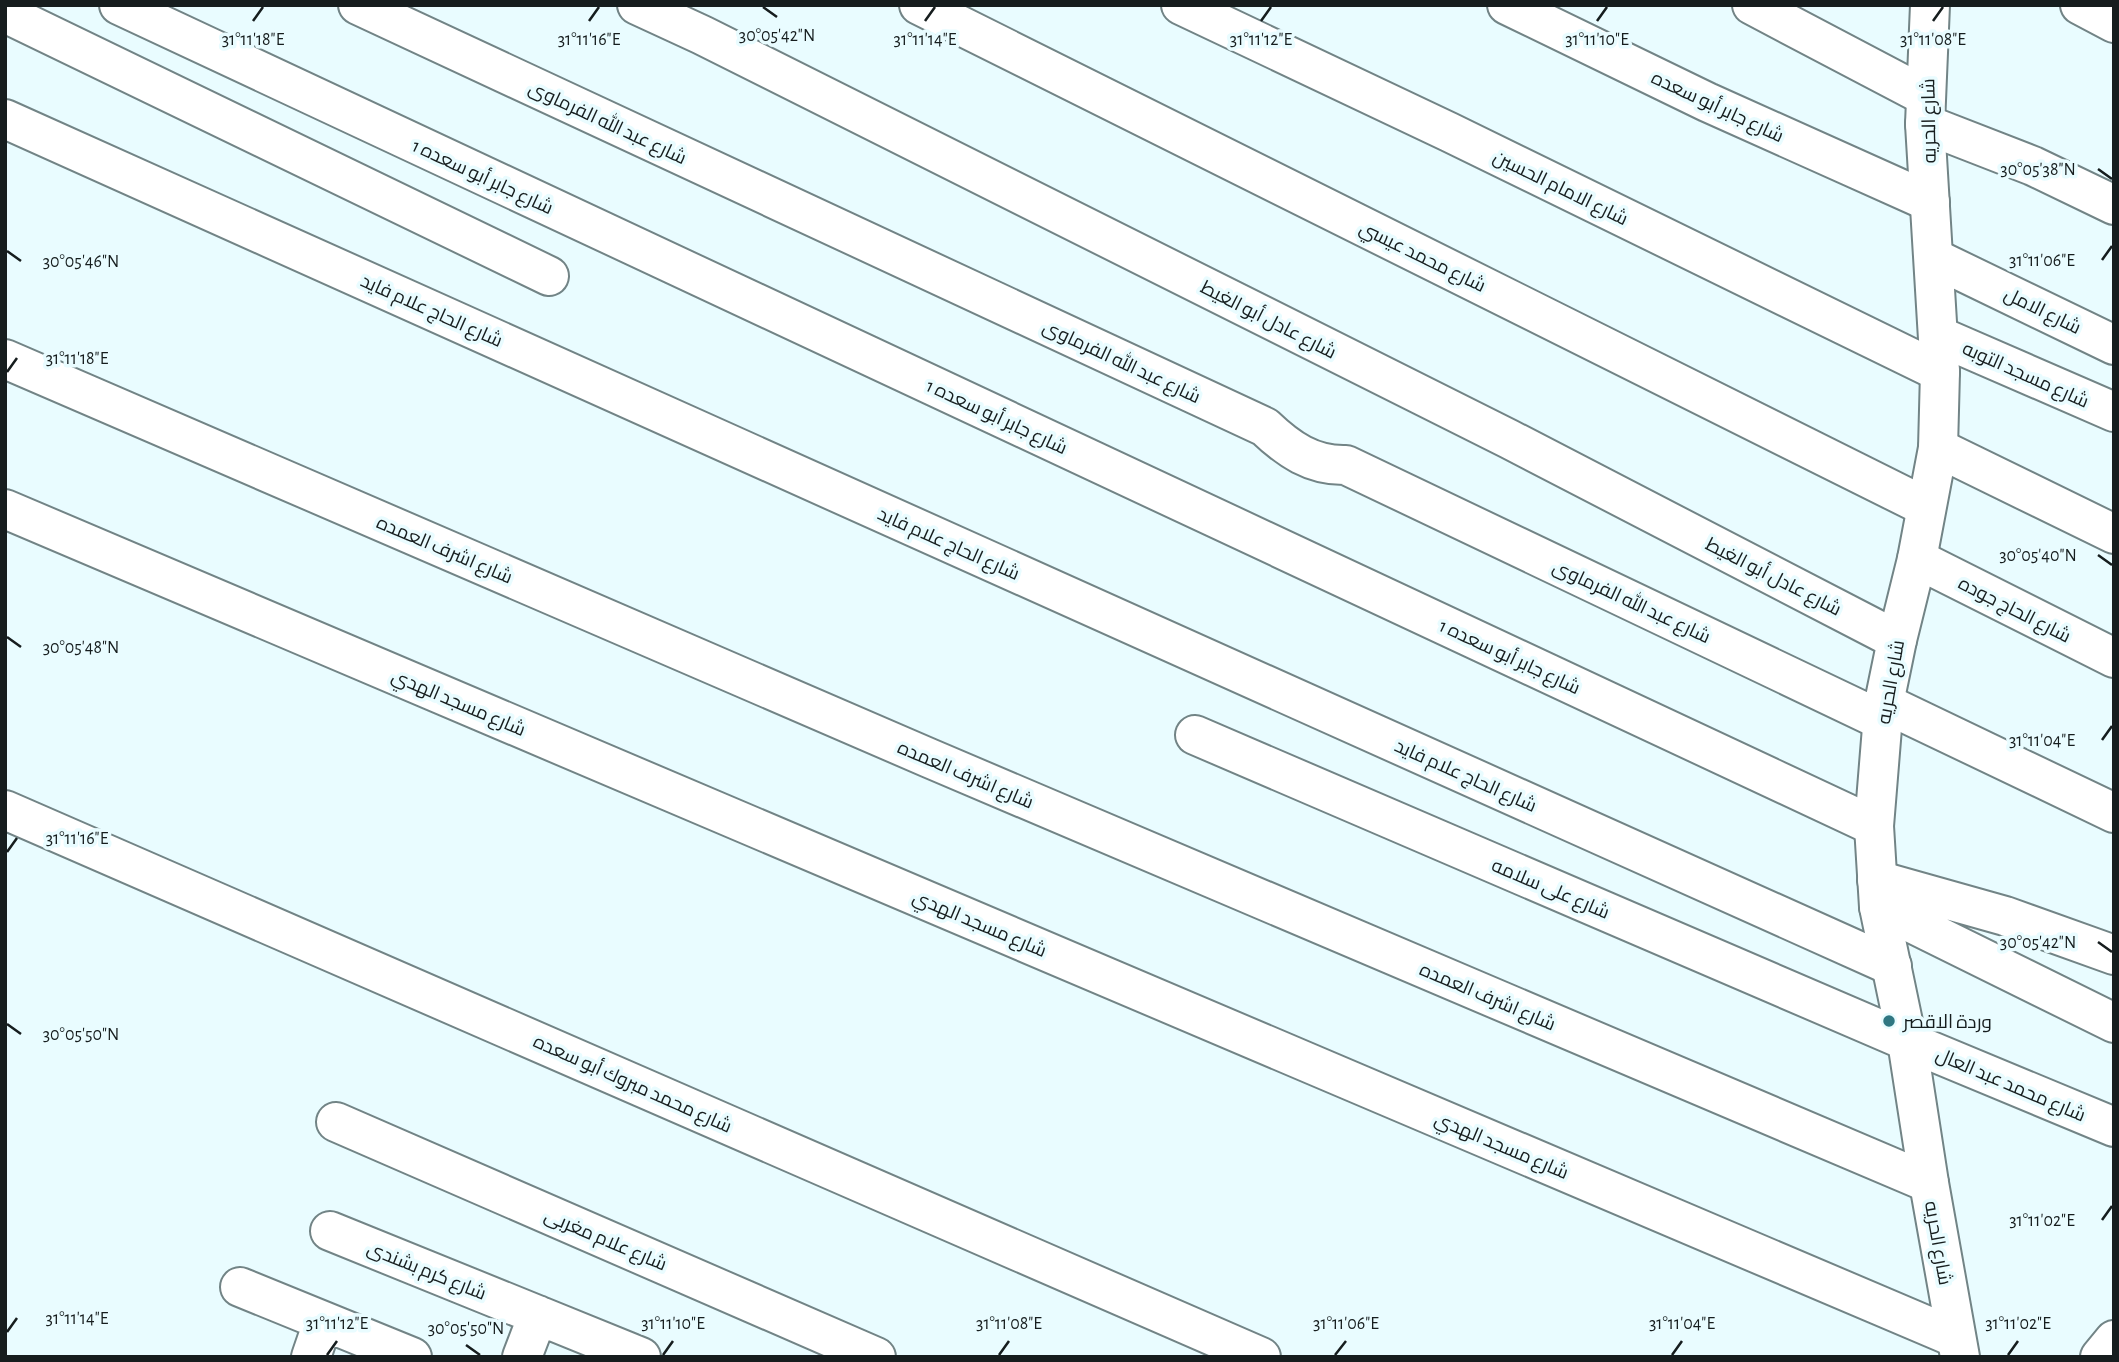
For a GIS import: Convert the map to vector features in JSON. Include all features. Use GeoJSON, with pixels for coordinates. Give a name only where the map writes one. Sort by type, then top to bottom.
{"type":"FeatureCollection","features":[{"type":"Feature","properties":{"kind":"street","name":"شارع جابر أبو سعده 1"},"geometry":{"type":"LineString","coordinates":[[119,5],[1874,826]]}},
{"type":"Feature","properties":{"kind":"street","name":"شارع عبد الله الفرماوى"},"geometry":{"type":"LineString","coordinates":[[358,5],[1265,426],[1282,443],[1301,455],[1322,463],[1346,464],[1883,711],[2114,813]]}},
{"type":"Feature","properties":{"kind":"street","name":"شارع عادل أبو الغيط"},"geometry":{"type":"LineString","coordinates":[[637,5],[714,41],[1496,433],[1897,640]]}},
{"type":"Feature","properties":{"kind":"street","name":"شارع محمد عيسي"},"geometry":{"type":"LineString","coordinates":[[919,5],[1926,507]]}},
{"type":"Feature","properties":{"kind":"street","name":"شارع الامام الحسين"},"geometry":{"type":"LineString","coordinates":[[1181,5],[1449,132],[1939,354]]}},
{"type":"Feature","properties":{"kind":"street","name":"شارع جابر أبو سعده"},"geometry":{"type":"LineString","coordinates":[[1507,5],[1707,102],[1930,202]]}},
{"type":"Feature","properties":{"kind":"street"},"geometry":{"type":"LineString","coordinates":[[1752,5],[1925,110],[2114,205]]}},
{"type":"Feature","properties":{"kind":"street","name":"شارع الحريه"},"geometry":{"type":"LineString","coordinates":[[1930,5],[1925,110],[1939,354],[1938,448],[1917,559],[1883,711],[1874,826],[1878,894],[1908,1041],[1958,1348]]}},
{"type":"Feature","properties":{"kind":"street"},"geometry":{"type":"LineString","coordinates":[[2080,5],[2114,23]]}},
{"type":"Feature","properties":{"kind":"street"},"geometry":{"type":"LineString","coordinates":[[5,13],[549,276]]}},
{"type":"Feature","properties":{"kind":"street","name":"شارع الحاج علام فايد"},"geometry":{"type":"LineString","coordinates":[[5,119],[1892,966]]}},
{"type":"Feature","properties":{"kind":"street","name":"شارع الامل"},"geometry":{"type":"LineString","coordinates":[[1934,258],[2114,345]]}},
{"type":"Feature","properties":{"kind":"street","name":"شارع مسجد التوبه"},"geometry":{"type":"LineString","coordinates":[[1939,354],[2114,412]]}},
{"type":"Feature","properties":{"kind":"street","name":"شارع اشرف العمده"},"geometry":{"type":"LineString","coordinates":[[5,359],[942,764],[1929,1183]]}},
{"type":"Feature","properties":{"kind":"street"},"geometry":{"type":"LineString","coordinates":[[1938,448],[2114,534]]}},
{"type":"Feature","properties":{"kind":"street","name":"شارع مسجد الهدي"},"geometry":{"type":"LineString","coordinates":[[5,509],[1958,1348]]}},
{"type":"Feature","properties":{"kind":"street","name":"شارع الحاج جوده"},"geometry":{"type":"LineString","coordinates":[[1917,559],[2114,658]]}},
{"type":"Feature","properties":{"kind":"street","name":"شارع على سلامه"},"geometry":{"type":"LineString","coordinates":[[1195,735],[1908,1041]]}},
{"type":"Feature","properties":{"kind":"street","name":"شارع محمد مبروك أبو سعده"},"geometry":{"type":"LineString","coordinates":[[5,810],[1261,1357]]}},
{"type":"Feature","properties":{"kind":"street"},"geometry":{"type":"LineString","coordinates":[[1878,894],[2005,916],[2114,955]]}},
{"type":"Feature","properties":{"kind":"street"},"geometry":{"type":"LineString","coordinates":[[1878,894],[2114,1023]]}},
{"type":"Feature","properties":{"kind":"street","name":"شارع محمد عبد العال"},"geometry":{"type":"LineString","coordinates":[[1908,1041],[2114,1127]]}},
{"type":"Feature","properties":{"kind":"street","name":"شارع علام مغربى"},"geometry":{"type":"LineString","coordinates":[[336,1122],[876,1357]]}},
{"type":"Feature","properties":{"kind":"street","name":"شارع كرم بشندى"},"geometry":{"type":"LineString","coordinates":[[330,1231],[538,1315],[588,1347],[641,1357]]}},
{"type":"Feature","properties":{"kind":"street"},"geometry":{"type":"LineString","coordinates":[[240,1287],[317,1340],[412,1357]]}},
{"type":"Feature","properties":{"kind":"street"},"geometry":{"type":"LineString","coordinates":[[522,1357],[538,1315]]}},
{"type":"Feature","properties":{"kind":"street"},"geometry":{"type":"LineString","coordinates":[[2100,1357],[2114,1340]]}},
{"type":"Feature","properties":{"kind":"place","name":"وردة الاقصر"},"geometry":{"type":"Point","coordinates":[1889,1021]}}]}
